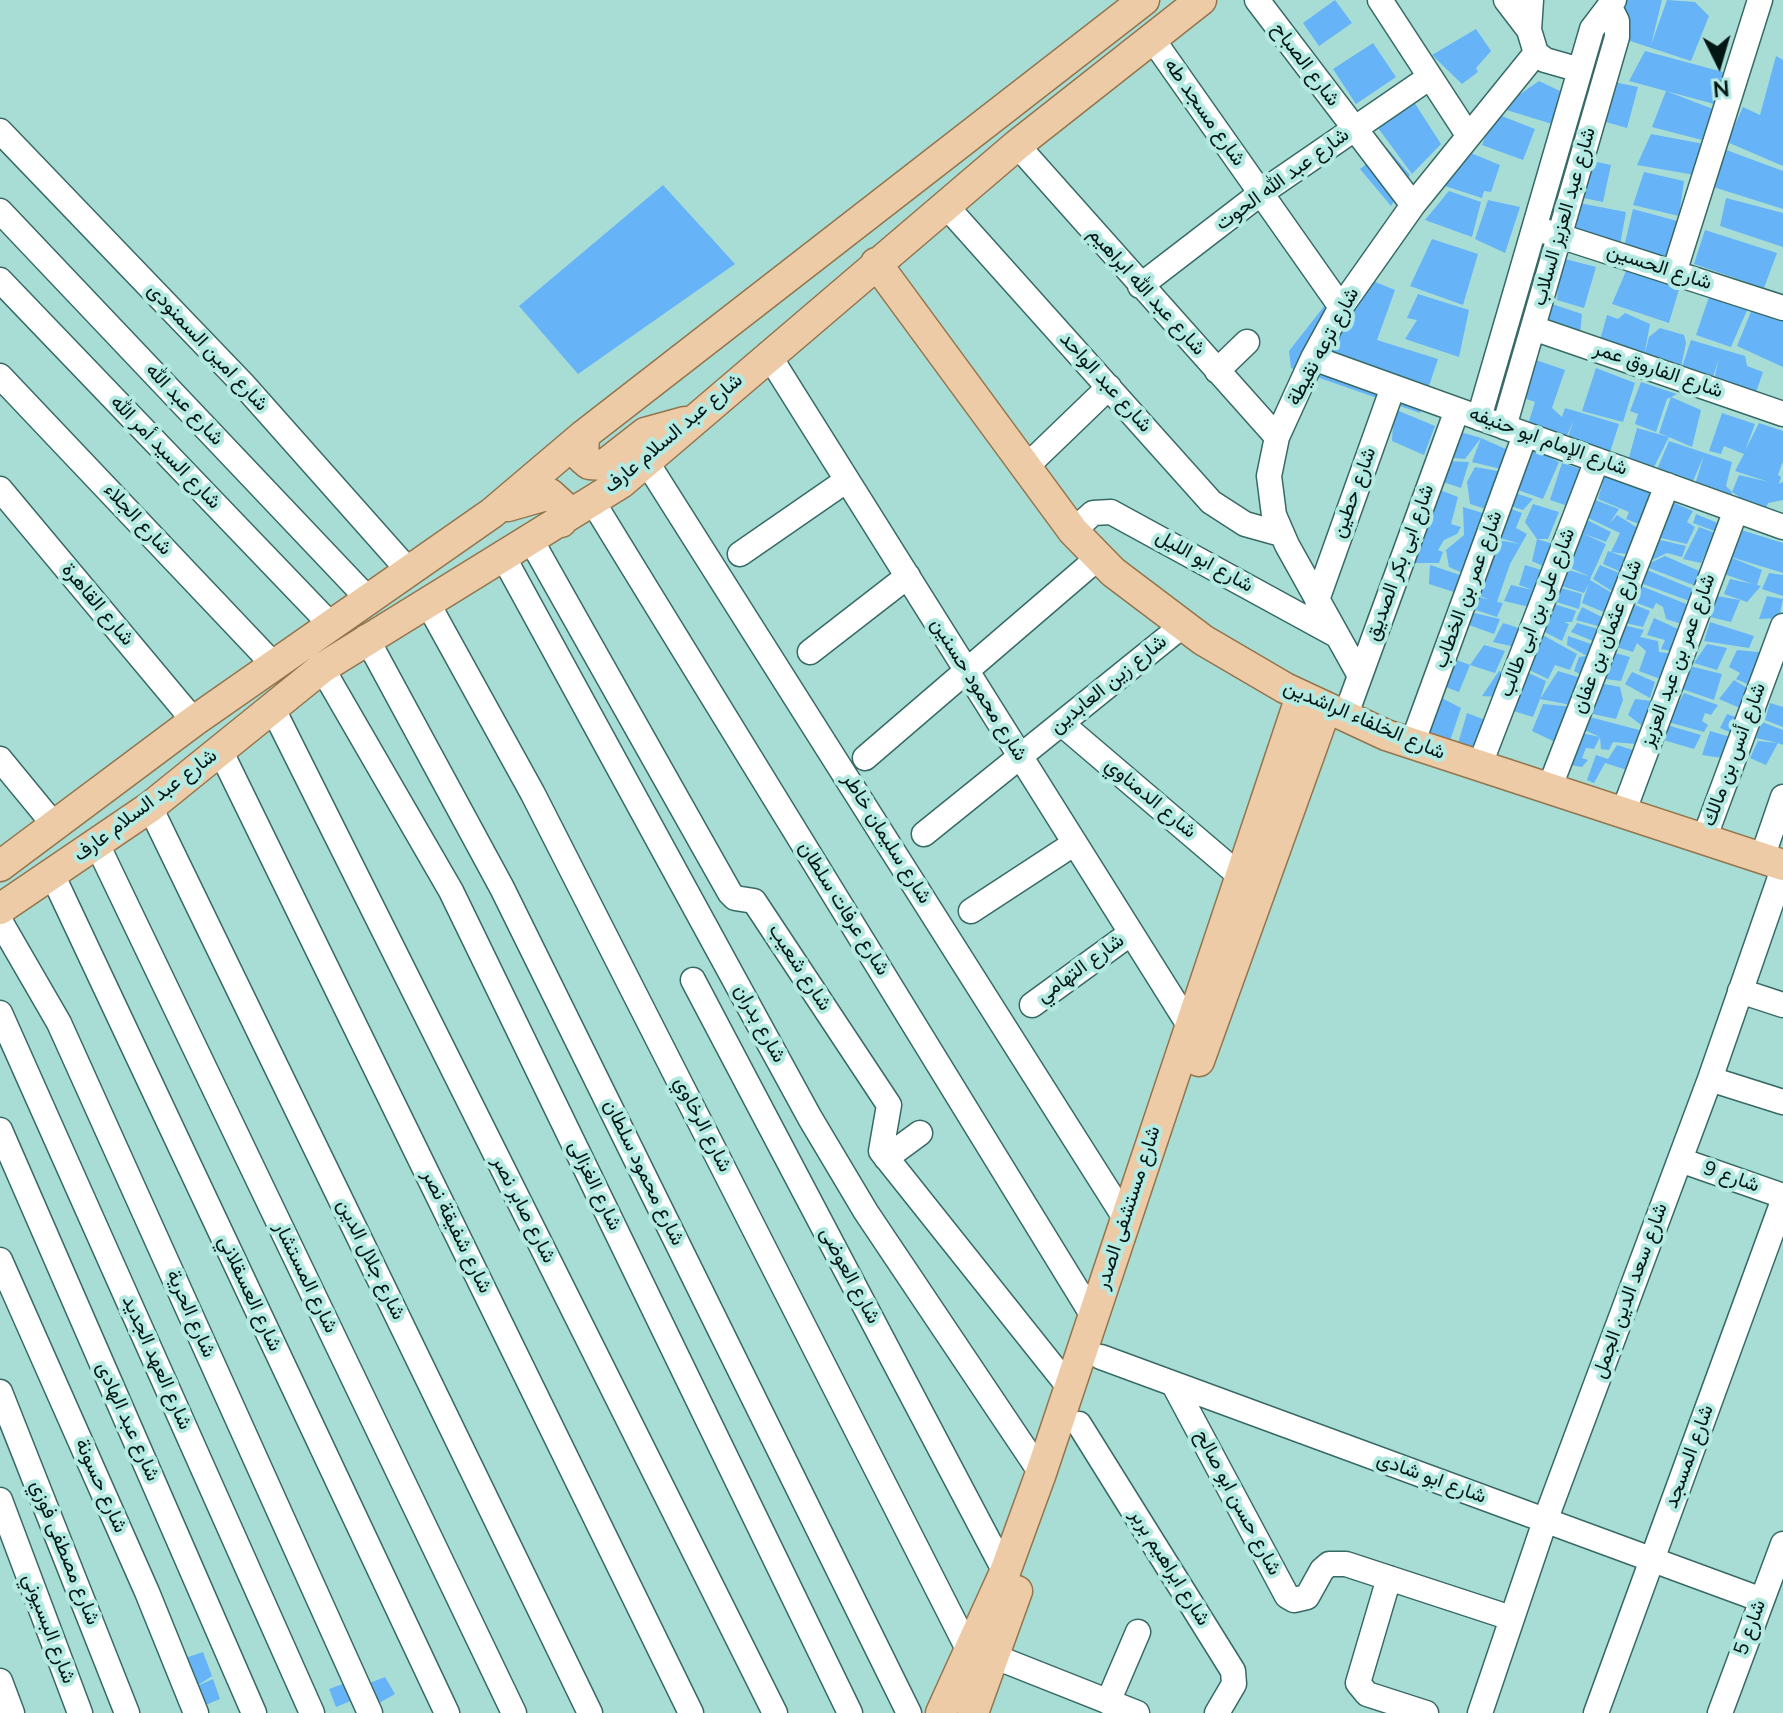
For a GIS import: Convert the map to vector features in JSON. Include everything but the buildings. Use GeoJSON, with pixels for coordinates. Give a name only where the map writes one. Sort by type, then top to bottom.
{"type":"FeatureCollection","features":[{"type":"Feature","properties":{"kind":"main road","name":"شارع عبد السلام عارف"},"geometry":{"type":"LineString","coordinates":[[0,866],[194,721],[492,513],[584,435],[1144,0]]}},
{"type":"Feature","properties":{"kind":"main road","name":"شارع عبد السلام عارف"},"geometry":{"type":"LineString","coordinates":[[0,909],[150,807],[272,707],[366,637],[504,558],[593,502],[646,461],[1017,145],[1201,0]]}},
{"type":"Feature","properties":{"kind":"main road","name":"شارع الخلفاء الراشدين"},"geometry":{"type":"LineString","coordinates":[[876,263],[1073,531],[1099,557],[1182,626],[1324,707],[1412,744],[1776,864]]}},
{"type":"Feature","properties":{"kind":"main road"},"geometry":{"type":"LineString","coordinates":[[584,435],[583,459],[596,466],[611,462],[656,427],[691,421]]}},
{"type":"Feature","properties":{"kind":"main road"},"geometry":{"type":"LineString","coordinates":[[492,513],[527,498],[550,494],[562,505],[561,522]]}},
{"type":"Feature","properties":{"kind":"main road","name":"شارع مستشفى الصدر"},"geometry":{"type":"LineString","coordinates":[[942,1712],[981,1654],[1079,1424],[1209,1032],[1324,707]]}},
{"type":"Feature","properties":{"kind":"main road","name":"شارع مستشفى الصدر"},"geometry":{"type":"LineString","coordinates":[[973,1713],[981,1654],[1005,1572],[1041,1473],[1239,875],[1324,707]]}},
{"type":"Feature","properties":{"kind":"street","name":"شارع الصباح"},"geometry":{"type":"LineString","coordinates":[[1257,0],[1413,205]]}},
{"type":"Feature","properties":{"kind":"street"},"geometry":{"type":"LineString","coordinates":[[1380,0],[1468,135]]}},
{"type":"Feature","properties":{"kind":"street"},"geometry":{"type":"LineString","coordinates":[[1506,0],[1532,42],[1580,70]]}},
{"type":"Feature","properties":{"kind":"street"},"geometry":{"type":"LineString","coordinates":[[1531,0],[1532,42]]}},
{"type":"Feature","properties":{"kind":"street"},"geometry":{"type":"LineString","coordinates":[[1674,273],[1760,0]]}},
{"type":"Feature","properties":{"kind":"street","name":"شارع عبد العزيز السلاب"},"geometry":{"type":"LineString","coordinates":[[1468,414],[1534,227],[1594,22],[1612,4],[1617,37],[1533,328],[1515,431]]}},
{"type":"Feature","properties":{"kind":"street","name":"شارع مسجد طه"},"geometry":{"type":"LineString","coordinates":[[1151,37],[1341,307]]}},
{"type":"Feature","properties":{"kind":"street","name":"شارع ترعه نقيطة"},"geometry":{"type":"LineString","coordinates":[[1360,676],[1281,534],[1272,506],[1269,476],[1277,437],[1313,358],[1341,307],[1413,205],[1468,135],[1532,42]]}},
{"type":"Feature","properties":{"kind":"street","name":"شارع عبد الله الحوت"},"geometry":{"type":"LineString","coordinates":[[1140,286],[1261,193],[1430,77]]}},
{"type":"Feature","properties":{"kind":"street","name":"شارع امين السمنودى"},"geometry":{"type":"LineString","coordinates":[[0,131],[242,383],[408,570]]}},
{"type":"Feature","properties":{"kind":"street","name":"شارع عبد الله ابراهيم"},"geometry":{"type":"LineString","coordinates":[[1017,145],[1277,437]]}},
{"type":"Feature","properties":{"kind":"street","name":"شارع عبد الواحد"},"geometry":{"type":"LineString","coordinates":[[947,207],[1211,502],[1245,524],[1281,534]]}},
{"type":"Feature","properties":{"kind":"street","name":"شارع عبد الله"},"geometry":{"type":"LineString","coordinates":[[0,211],[368,599]]}},
{"type":"Feature","properties":{"kind":"street","name":"شارع الحسين"},"geometry":{"type":"LineString","coordinates":[[1534,227],[1674,273],[1781,300]]}},
{"type":"Feature","properties":{"kind":"street","name":"شارع السيد أمر الله"},"geometry":{"type":"LineString","coordinates":[[0,280],[331,625]]}},
{"type":"Feature","properties":{"kind":"street","name":"شارع الفاروق عمر"},"geometry":{"type":"LineString","coordinates":[[1533,328],[1783,414]]}},
{"type":"Feature","properties":{"kind":"street"},"geometry":{"type":"LineString","coordinates":[[1217,371],[1247,342]]}},
{"type":"Feature","properties":{"kind":"street","name":"شارع محمود حسنين"},"geometry":{"type":"LineString","coordinates":[[768,354],[1189,1025]]}},
{"type":"Feature","properties":{"kind":"street","name":"شارع الإمام ابو حنيفه"},"geometry":{"type":"LineString","coordinates":[[1313,358],[1783,527]]}},
{"type":"Feature","properties":{"kind":"street","name":"شارع الجلاء"},"geometry":{"type":"LineString","coordinates":[[0,376],[274,665]]}},
{"type":"Feature","properties":{"kind":"street"},"geometry":{"type":"LineString","coordinates":[[1026,467],[1109,387]]}},
{"type":"Feature","properties":{"kind":"street","name":"شارع حطين"},"geometry":{"type":"LineString","coordinates":[[1317,600],[1393,387]]}},
{"type":"Feature","properties":{"kind":"street","name":"شارع ابى بكر الصديق"},"geometry":{"type":"LineString","coordinates":[[1324,707],[1360,676],[1468,414]]}},
{"type":"Feature","properties":{"kind":"street","name":"شارع عمر بن الخطاب"},"geometry":{"type":"LineString","coordinates":[[1412,744],[1515,431]]}},
{"type":"Feature","properties":{"kind":"street","name":"شارع على بن ابى طالب"},"geometry":{"type":"LineString","coordinates":[[1479,767],[1597,460]]}},
{"type":"Feature","properties":{"kind":"street","name":"شارع سليمان خاطر"},"geometry":{"type":"LineString","coordinates":[[646,461],[1125,1218]]}},
{"type":"Feature","properties":{"kind":"street"},"geometry":{"type":"LineString","coordinates":[[740,554],[847,480]]}},
{"type":"Feature","properties":{"kind":"street","name":"شارع عثمان بن عفان"},"geometry":{"type":"LineString","coordinates":[[1549,789],[1667,485]]}},
{"type":"Feature","properties":{"kind":"street","name":"شارع القاهرة"},"geometry":{"type":"LineString","coordinates":[[0,489],[194,721]]}},
{"type":"Feature","properties":{"kind":"street","name":"شارع عرفات سلطان"},"geometry":{"type":"LineString","coordinates":[[593,502],[1093,1316]]}},
{"type":"Feature","properties":{"kind":"street","name":"شارع عمر بن عبد العزيز"},"geometry":{"type":"LineString","coordinates":[[1623,813],[1736,510]]}},
{"type":"Feature","properties":{"kind":"street","name":"شارع ابو الليل"},"geometry":{"type":"LineString","coordinates":[[1073,531],[1093,513],[1111,512],[1336,635]]}},
{"type":"Feature","properties":{"kind":"street","name":"شارع شعيب"},"geometry":{"type":"LineString","coordinates":[[531,540],[730,893],[735,898],[754,901],[889,1105],[890,1114],[881,1147],[886,1158]]}},
{"type":"Feature","properties":{"kind":"street"},"geometry":{"type":"LineString","coordinates":[[865,758],[1099,557]]}},
{"type":"Feature","properties":{"kind":"street","name":"شارع بدران"},"geometry":{"type":"LineString","coordinates":[[504,558],[810,1118],[866,1212],[1041,1473]]}},
{"type":"Feature","properties":{"kind":"street"},"geometry":{"type":"LineString","coordinates":[[810,652],[908,576]]}},
{"type":"Feature","properties":{"kind":"street","name":"شارع الرخاوي"},"geometry":{"type":"LineString","coordinates":[[427,602],[533,794],[981,1654]]}},
{"type":"Feature","properties":{"kind":"street","name":"شارع زين العابدين"},"geometry":{"type":"LineString","coordinates":[[924,834],[1182,626]]}},
{"type":"Feature","properties":{"kind":"street","name":"شارع أنس بن مالك"},"geometry":{"type":"LineString","coordinates":[[1704,839],[1783,626]]}},
{"type":"Feature","properties":{"kind":"street","name":"شارع محمود سلطان"},"geometry":{"type":"LineString","coordinates":[[366,637],[502,888],[909,1713]]}},
{"type":"Feature","properties":{"kind":"street","name":"شارع الغزالى"},"geometry":{"type":"LineString","coordinates":[[322,668],[451,891],[850,1713]]}},
{"type":"Feature","properties":{"kind":"street","name":"شارع صابر نصر"},"geometry":{"type":"LineString","coordinates":[[272,707],[775,1713]]}},
{"type":"Feature","properties":{"kind":"street","name":"شارع الدمناوي"},"geometry":{"type":"LineString","coordinates":[[1062,724],[1239,875]]}},
{"type":"Feature","properties":{"kind":"street","name":"شارع شفيقة نصر"},"geometry":{"type":"LineString","coordinates":[[220,750],[691,1713]]}},
{"type":"Feature","properties":{"kind":"street"},"geometry":{"type":"LineString","coordinates":[[0,759],[55,826]]}},
{"type":"Feature","properties":{"kind":"street","name":"شارع سعد الدين الجمل"},"geometry":{"type":"LineString","coordinates":[[1480,1713],[1545,1521],[1740,991],[1776,864],[1783,797]]}},
{"type":"Feature","properties":{"kind":"street","name":"شارع جلال الدين"},"geometry":{"type":"LineString","coordinates":[[150,807],[590,1713]]}},
{"type":"Feature","properties":{"kind":"street"},"geometry":{"type":"LineString","coordinates":[[971,911],[1075,843]]}},
{"type":"Feature","properties":{"kind":"street","name":"شارع المستشار"},"geometry":{"type":"LineString","coordinates":[[97,844],[514,1713]]}},
{"type":"Feature","properties":{"kind":"street","name":"شارع العسقلاني"},"geometry":{"type":"LineString","coordinates":[[52,874],[447,1713]]}},
{"type":"Feature","properties":{"kind":"street","name":"شارع الحرية"},"geometry":{"type":"LineString","coordinates":[[0,921],[59,1023],[370,1713]]}},
{"type":"Feature","properties":{"kind":"street","name":"شارع التهامي"},"geometry":{"type":"LineString","coordinates":[[1032,1005],[1131,933]]}},
{"type":"Feature","properties":{"kind":"street","name":"شارع العوضى"},"geometry":{"type":"LineString","coordinates":[[693,980],[1005,1572]]}},
{"type":"Feature","properties":{"kind":"street"},"geometry":{"type":"LineString","coordinates":[[1740,991],[1783,1005]]}},
{"type":"Feature","properties":{"kind":"street","name":"شارع العهد الجديد"},"geometry":{"type":"LineString","coordinates":[[0,1013],[312,1713]]}},
{"type":"Feature","properties":{"kind":"street"},"geometry":{"type":"LineString","coordinates":[[1710,1079],[1783,1102]]}},
{"type":"Feature","properties":{"kind":"street"},"geometry":{"type":"LineString","coordinates":[[920,1133],[886,1158],[1069,1387]]}},
{"type":"Feature","properties":{"kind":"street","name":"شارع عبد الهادى"},"geometry":{"type":"LineString","coordinates":[[1,1134],[254,1713]]}},
{"type":"Feature","properties":{"kind":"street","name":"شارع 9"},"geometry":{"type":"LineString","coordinates":[[1680,1160],[1783,1199]]}},
{"type":"Feature","properties":{"kind":"street","name":"شارع المسجد"},"geometry":{"type":"LineString","coordinates":[[1596,1713],[1783,1199]]}},
{"type":"Feature","properties":{"kind":"street","name":"شارع حسونة"},"geometry":{"type":"LineString","coordinates":[[0,1260],[147,1592],[196,1713]]}},
{"type":"Feature","properties":{"kind":"street","name":"شارع ابو شادى"},"geometry":{"type":"LineString","coordinates":[[1101,1357],[1762,1600]]}},
{"type":"Feature","properties":{"kind":"street","name":"شارع حسن ابو صالح"},"geometry":{"type":"LineString","coordinates":[[1174,1385],[1287,1596],[1294,1600],[1307,1597],[1322,1570],[1329,1564],[1346,1564],[1389,1578]]}},
{"type":"Feature","properties":{"kind":"street","name":"شارع مصطفى فوزي"},"geometry":{"type":"LineString","coordinates":[[0,1392],[127,1713]]}},
{"type":"Feature","properties":{"kind":"street","name":"شارع ابراهيم بربر"},"geometry":{"type":"LineString","coordinates":[[1079,1424],[1233,1671],[1234,1684],[1217,1713]]}},
{"type":"Feature","properties":{"kind":"street","name":"شارع البسيوني"},"geometry":{"type":"LineString","coordinates":[[0,1500],[80,1713]]}},
{"type":"Feature","properties":{"kind":"street","name":"شارع 5"},"geometry":{"type":"LineString","coordinates":[[1720,1713],[1783,1544]]}},
{"type":"Feature","properties":{"kind":"street"},"geometry":{"type":"LineString","coordinates":[[1426,1713],[1367,1694],[1358,1683],[1389,1578],[1511,1618]]}},
{"type":"Feature","properties":{"kind":"street"},"geometry":{"type":"LineString","coordinates":[[1108,1702],[1138,1632]]}},
{"type":"Feature","properties":{"kind":"street"},"geometry":{"type":"LineString","coordinates":[[981,1654],[1137,1713]]}},
{"type":"Feature","properties":{"kind":"street"},"geometry":{"type":"LineString","coordinates":[[0,1681],[12,1713]]}}]}
